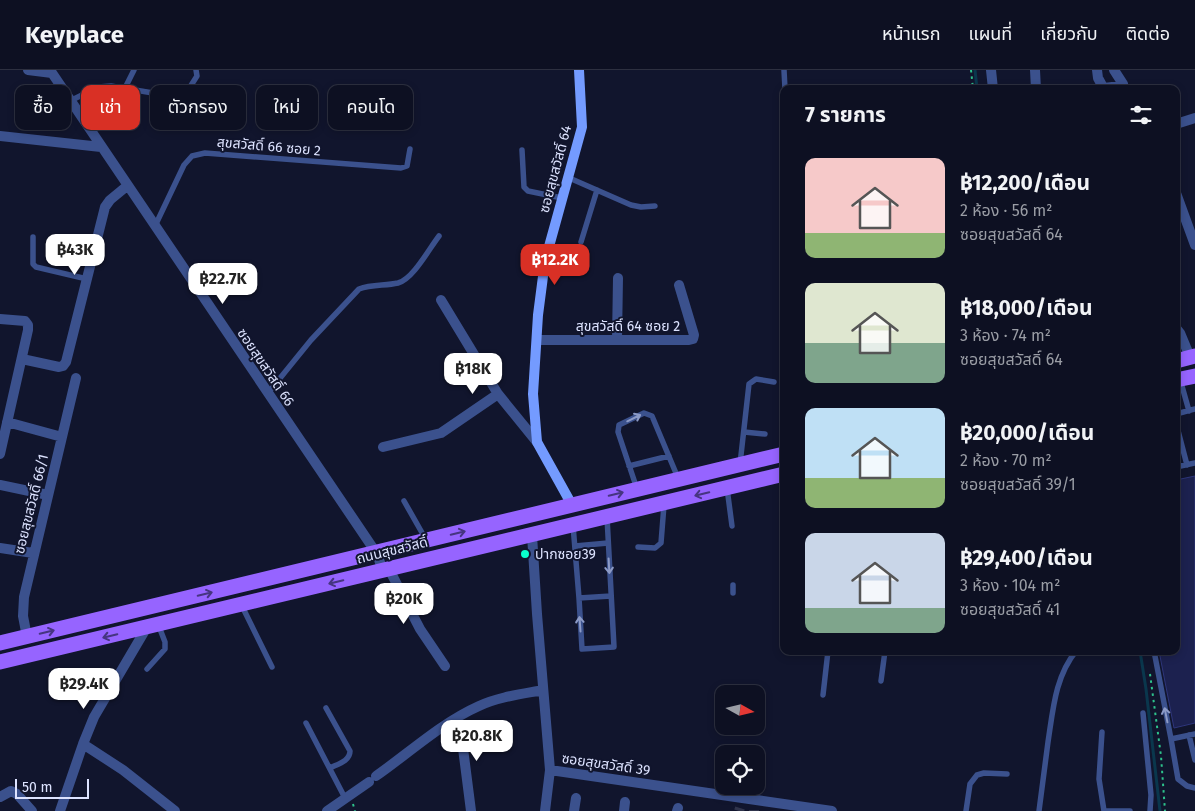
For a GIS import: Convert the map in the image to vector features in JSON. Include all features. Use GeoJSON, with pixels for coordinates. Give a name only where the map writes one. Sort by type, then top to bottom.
{"type":"FeatureCollection","features":[{"type":"Feature","properties":{"kind":"main road","name":"ถนนสุขสวัสดิ์"},"geometry":{"type":"LineString","coordinates":[[0,643],[377,554],[780,455]]}},
{"type":"Feature","properties":{"kind":"main road","name":"ถนนสุขสวัสดิ์"},"geometry":{"type":"LineString","coordinates":[[0,662],[780,475]]}},
{"type":"Feature","properties":{"kind":"street"},"geometry":{"type":"LineString","coordinates":[[28,70],[51,71]]}},
{"type":"Feature","properties":{"kind":"street","name":"ซอยสุขสวัสดิ์ 64"},"geometry":{"type":"LineString","coordinates":[[572,505],[537,442],[533,394],[545,261],[582,126],[579,70]]}},
{"type":"Feature","properties":{"kind":"street"},"geometry":{"type":"LineString","coordinates":[[991,70],[993,85]]}},
{"type":"Feature","properties":{"kind":"street"},"geometry":{"type":"LineString","coordinates":[[1035,70],[1036,85]]}},
{"type":"Feature","properties":{"kind":"street"},"geometry":{"type":"LineString","coordinates":[[1114,70],[1122,85]]}},
{"type":"Feature","properties":{"kind":"street","name":"ซอยสุขสวัสดิ์ 66"},"geometry":{"type":"LineString","coordinates":[[51,71],[60,85]]}},
{"type":"Feature","properties":{"kind":"street","name":"ซอยสุขสวัสดิ์ 66"},"geometry":{"type":"LineString","coordinates":[[71,102],[377,554],[420,629],[446,666]]}},
{"type":"Feature","properties":{"kind":"street"},"geometry":{"type":"LineString","coordinates":[[1180,123],[1195,118]]}},
{"type":"Feature","properties":{"kind":"street"},"geometry":{"type":"LineString","coordinates":[[0,136],[101,146]]}},
{"type":"Feature","properties":{"kind":"street"},"geometry":{"type":"LineString","coordinates":[[22,359],[59,367],[64,366],[106,207],[110,200],[127,186]]}},
{"type":"Feature","properties":{"kind":"street"},"geometry":{"type":"LineString","coordinates":[[1180,205],[1195,245]]}},
{"type":"Feature","properties":{"kind":"street"},"geometry":{"type":"LineString","coordinates":[[617,339],[618,278]]}},
{"type":"Feature","properties":{"kind":"street","name":"สุขสวัสดิ์ 64 ซอย 2"},"geometry":{"type":"LineString","coordinates":[[537,340],[693,339],[694,335],[679,284]]}},
{"type":"Feature","properties":{"kind":"street"},"geometry":{"type":"LineString","coordinates":[[441,300],[498,394],[537,442]]}},
{"type":"Feature","properties":{"kind":"street"},"geometry":{"type":"LineString","coordinates":[[0,319],[25,321],[28,325],[22,359],[4,428],[0,454]]}},
{"type":"Feature","properties":{"kind":"street"},"geometry":{"type":"LineString","coordinates":[[1180,332],[1187,358]]}},
{"type":"Feature","properties":{"kind":"street","name":"ซอยสุขสวัสดิ์ 66/1"},"geometry":{"type":"LineString","coordinates":[[27,637],[23,606],[33,553],[76,378]]}},
{"type":"Feature","properties":{"kind":"street"},"geometry":{"type":"LineString","coordinates":[[383,447],[441,433],[498,394]]}},
{"type":"Feature","properties":{"kind":"street"},"geometry":{"type":"LineString","coordinates":[[4,428],[62,437]]}},
{"type":"Feature","properties":{"kind":"street"},"geometry":{"type":"LineString","coordinates":[[0,485],[48,495]]}},
{"type":"Feature","properties":{"kind":"street","name":"ซอยสุขสวัสดิ์ 39"},"geometry":{"type":"LineString","coordinates":[[532,535],[550,770],[740,803],[832,811]]}},
{"type":"Feature","properties":{"kind":"street"},"geometry":{"type":"LineString","coordinates":[[0,548],[33,553]]}},
{"type":"Feature","properties":{"kind":"street"},"geometry":{"type":"LineString","coordinates":[[60,811],[94,716],[153,626]]}},
{"type":"Feature","properties":{"kind":"street"},"geometry":{"type":"LineString","coordinates":[[327,811],[458,717],[480,705],[543,690]]}},
{"type":"Feature","properties":{"kind":"street"},"geometry":{"type":"LineString","coordinates":[[458,717],[471,811]]}},
{"type":"Feature","properties":{"kind":"street"},"geometry":{"type":"LineString","coordinates":[[83,744],[123,770],[175,811]]}},
{"type":"Feature","properties":{"kind":"street"},"geometry":{"type":"LineString","coordinates":[[545,811],[550,770]]}},
{"type":"Feature","properties":{"kind":"street"},"geometry":{"type":"LineString","coordinates":[[0,797],[11,791],[17,794],[32,811]]}},
{"type":"Feature","properties":{"kind":"street"},"geometry":{"type":"LineString","coordinates":[[574,811],[576,798]]}},
{"type":"Feature","properties":{"kind":"lane"},"geometry":{"type":"LineString","coordinates":[[126,85],[134,70]]}},
{"type":"Feature","properties":{"kind":"lane"},"geometry":{"type":"LineString","coordinates":[[191,85],[197,76],[196,70]]}},
{"type":"Feature","properties":{"kind":"lane"},"geometry":{"type":"LineString","coordinates":[[784,70],[785,85]]}},
{"type":"Feature","properties":{"kind":"lane","name":"สุขสวัสดิ์ 66 ซอย 2"},"geometry":{"type":"LineString","coordinates":[[154,226],[184,166],[192,156],[205,153],[401,168],[407,166],[410,150]]}},
{"type":"Feature","properties":{"kind":"lane"},"geometry":{"type":"LineString","coordinates":[[522,150],[524,187],[528,191],[562,198]]}},
{"type":"Feature","properties":{"kind":"lane"},"geometry":{"type":"LineString","coordinates":[[567,177],[631,205],[641,207],[655,206]]}},
{"type":"Feature","properties":{"kind":"lane"},"geometry":{"type":"LineString","coordinates":[[581,242],[597,190]]}},
{"type":"Feature","properties":{"kind":"lane"},"geometry":{"type":"LineString","coordinates":[[33,236],[33,264],[36,267],[87,279]]}},
{"type":"Feature","properties":{"kind":"lane"},"geometry":{"type":"LineString","coordinates":[[268,393],[311,340],[359,289],[367,286],[404,281],[438,236]]}},
{"type":"Feature","properties":{"kind":"lane"},"geometry":{"type":"LineString","coordinates":[[1184,378],[1192,410]]}},
{"type":"Feature","properties":{"kind":"lane"},"geometry":{"type":"LineString","coordinates":[[740,465],[749,384],[756,379],[774,382]]}},
{"type":"Feature","properties":{"kind":"lane"},"geometry":{"type":"LineString","coordinates":[[637,489],[618,428],[619,425],[644,413],[652,416],[678,480]]}},
{"type":"Feature","properties":{"kind":"lane"},"geometry":{"type":"LineString","coordinates":[[744,432],[765,434]]}},
{"type":"Feature","properties":{"kind":"lane"},"geometry":{"type":"LineString","coordinates":[[1180,438],[1187,465]]}},
{"type":"Feature","properties":{"kind":"lane"},"geometry":{"type":"LineString","coordinates":[[629,466],[669,456]]}},
{"type":"Feature","properties":{"kind":"lane"},"geometry":{"type":"LineString","coordinates":[[1180,466],[1195,463]]}},
{"type":"Feature","properties":{"kind":"lane"},"geometry":{"type":"LineString","coordinates":[[727,488],[732,526]]}},
{"type":"Feature","properties":{"kind":"lane"},"geometry":{"type":"LineString","coordinates":[[404,501],[427,541]]}},
{"type":"Feature","properties":{"kind":"lane"},"geometry":{"type":"LineString","coordinates":[[638,547],[655,548],[661,543],[664,503]]}},
{"type":"Feature","properties":{"kind":"lane"},"geometry":{"type":"LineString","coordinates":[[574,525],[582,649],[614,647],[606,517]]}},
{"type":"Feature","properties":{"kind":"lane"},"geometry":{"type":"LineString","coordinates":[[575,546],[608,543]]}},
{"type":"Feature","properties":{"kind":"lane"},"geometry":{"type":"LineString","coordinates":[[733,585],[733,593]]}},
{"type":"Feature","properties":{"kind":"lane"},"geometry":{"type":"LineString","coordinates":[[579,598],[611,596]]}},
{"type":"Feature","properties":{"kind":"lane"},"geometry":{"type":"LineString","coordinates":[[241,604],[272,667]]}},
{"type":"Feature","properties":{"kind":"lane"},"geometry":{"type":"LineString","coordinates":[[147,669],[165,648],[165,642],[153,626]]}},
{"type":"Feature","properties":{"kind":"lane"},"geometry":{"type":"LineString","coordinates":[[823,695],[828,655]]}},
{"type":"Feature","properties":{"kind":"lane"},"geometry":{"type":"LineString","coordinates":[[882,681],[885,655]]}},
{"type":"Feature","properties":{"kind":"lane"},"geometry":{"type":"LineString","coordinates":[[1039,811],[1055,696],[1061,675],[1073,655]]}},
{"type":"Feature","properties":{"kind":"lane"},"geometry":{"type":"LineString","coordinates":[[1155,655],[1178,779],[1187,786],[1195,788]]}},
{"type":"Feature","properties":{"kind":"lane"},"geometry":{"type":"LineString","coordinates":[[326,708],[350,751],[348,759],[330,768]]}},
{"type":"Feature","properties":{"kind":"lane"},"geometry":{"type":"LineString","coordinates":[[1143,714],[1151,794],[1150,811]]}},
{"type":"Feature","properties":{"kind":"lane"},"geometry":{"type":"LineString","coordinates":[[306,723],[346,798]]}},
{"type":"Feature","properties":{"kind":"lane"},"geometry":{"type":"LineString","coordinates":[[1102,732],[1099,779],[1104,810],[1130,811]]}},
{"type":"Feature","properties":{"kind":"lane"},"geometry":{"type":"LineString","coordinates":[[1171,739],[1192,735],[1195,760]]}},
{"type":"Feature","properties":{"kind":"lane"},"geometry":{"type":"LineString","coordinates":[[966,811],[970,784],[977,775],[984,773],[1007,774]]}},
{"type":"Feature","properties":{"kind":"path"},"geometry":{"type":"LineString","coordinates":[[971,70],[973,85]]}},
{"type":"Feature","properties":{"kind":"path"},"geometry":{"type":"LineString","coordinates":[[1149,668],[1161,756],[1165,811]]}},
{"type":"Feature","properties":{"kind":"building"},"geometry":{"type":"Polygon","coordinates":[[[1195,476],[1195,723],[1174,728],[1160,655],[1180,655],[1180,479],[1195,476]]]}},
{"type":"Feature","properties":{"kind":"waterway"},"geometry":{"type":"LineString","coordinates":[[975,70],[977,85]]}},
{"type":"Feature","properties":{"kind":"waterway"},"geometry":{"type":"LineString","coordinates":[[1141,655],[1160,811]]}},
{"type":"Feature","properties":{"kind":"place","name":"ปากซอย39"},"geometry":{"type":"Point","coordinates":[525,554]}}]}
